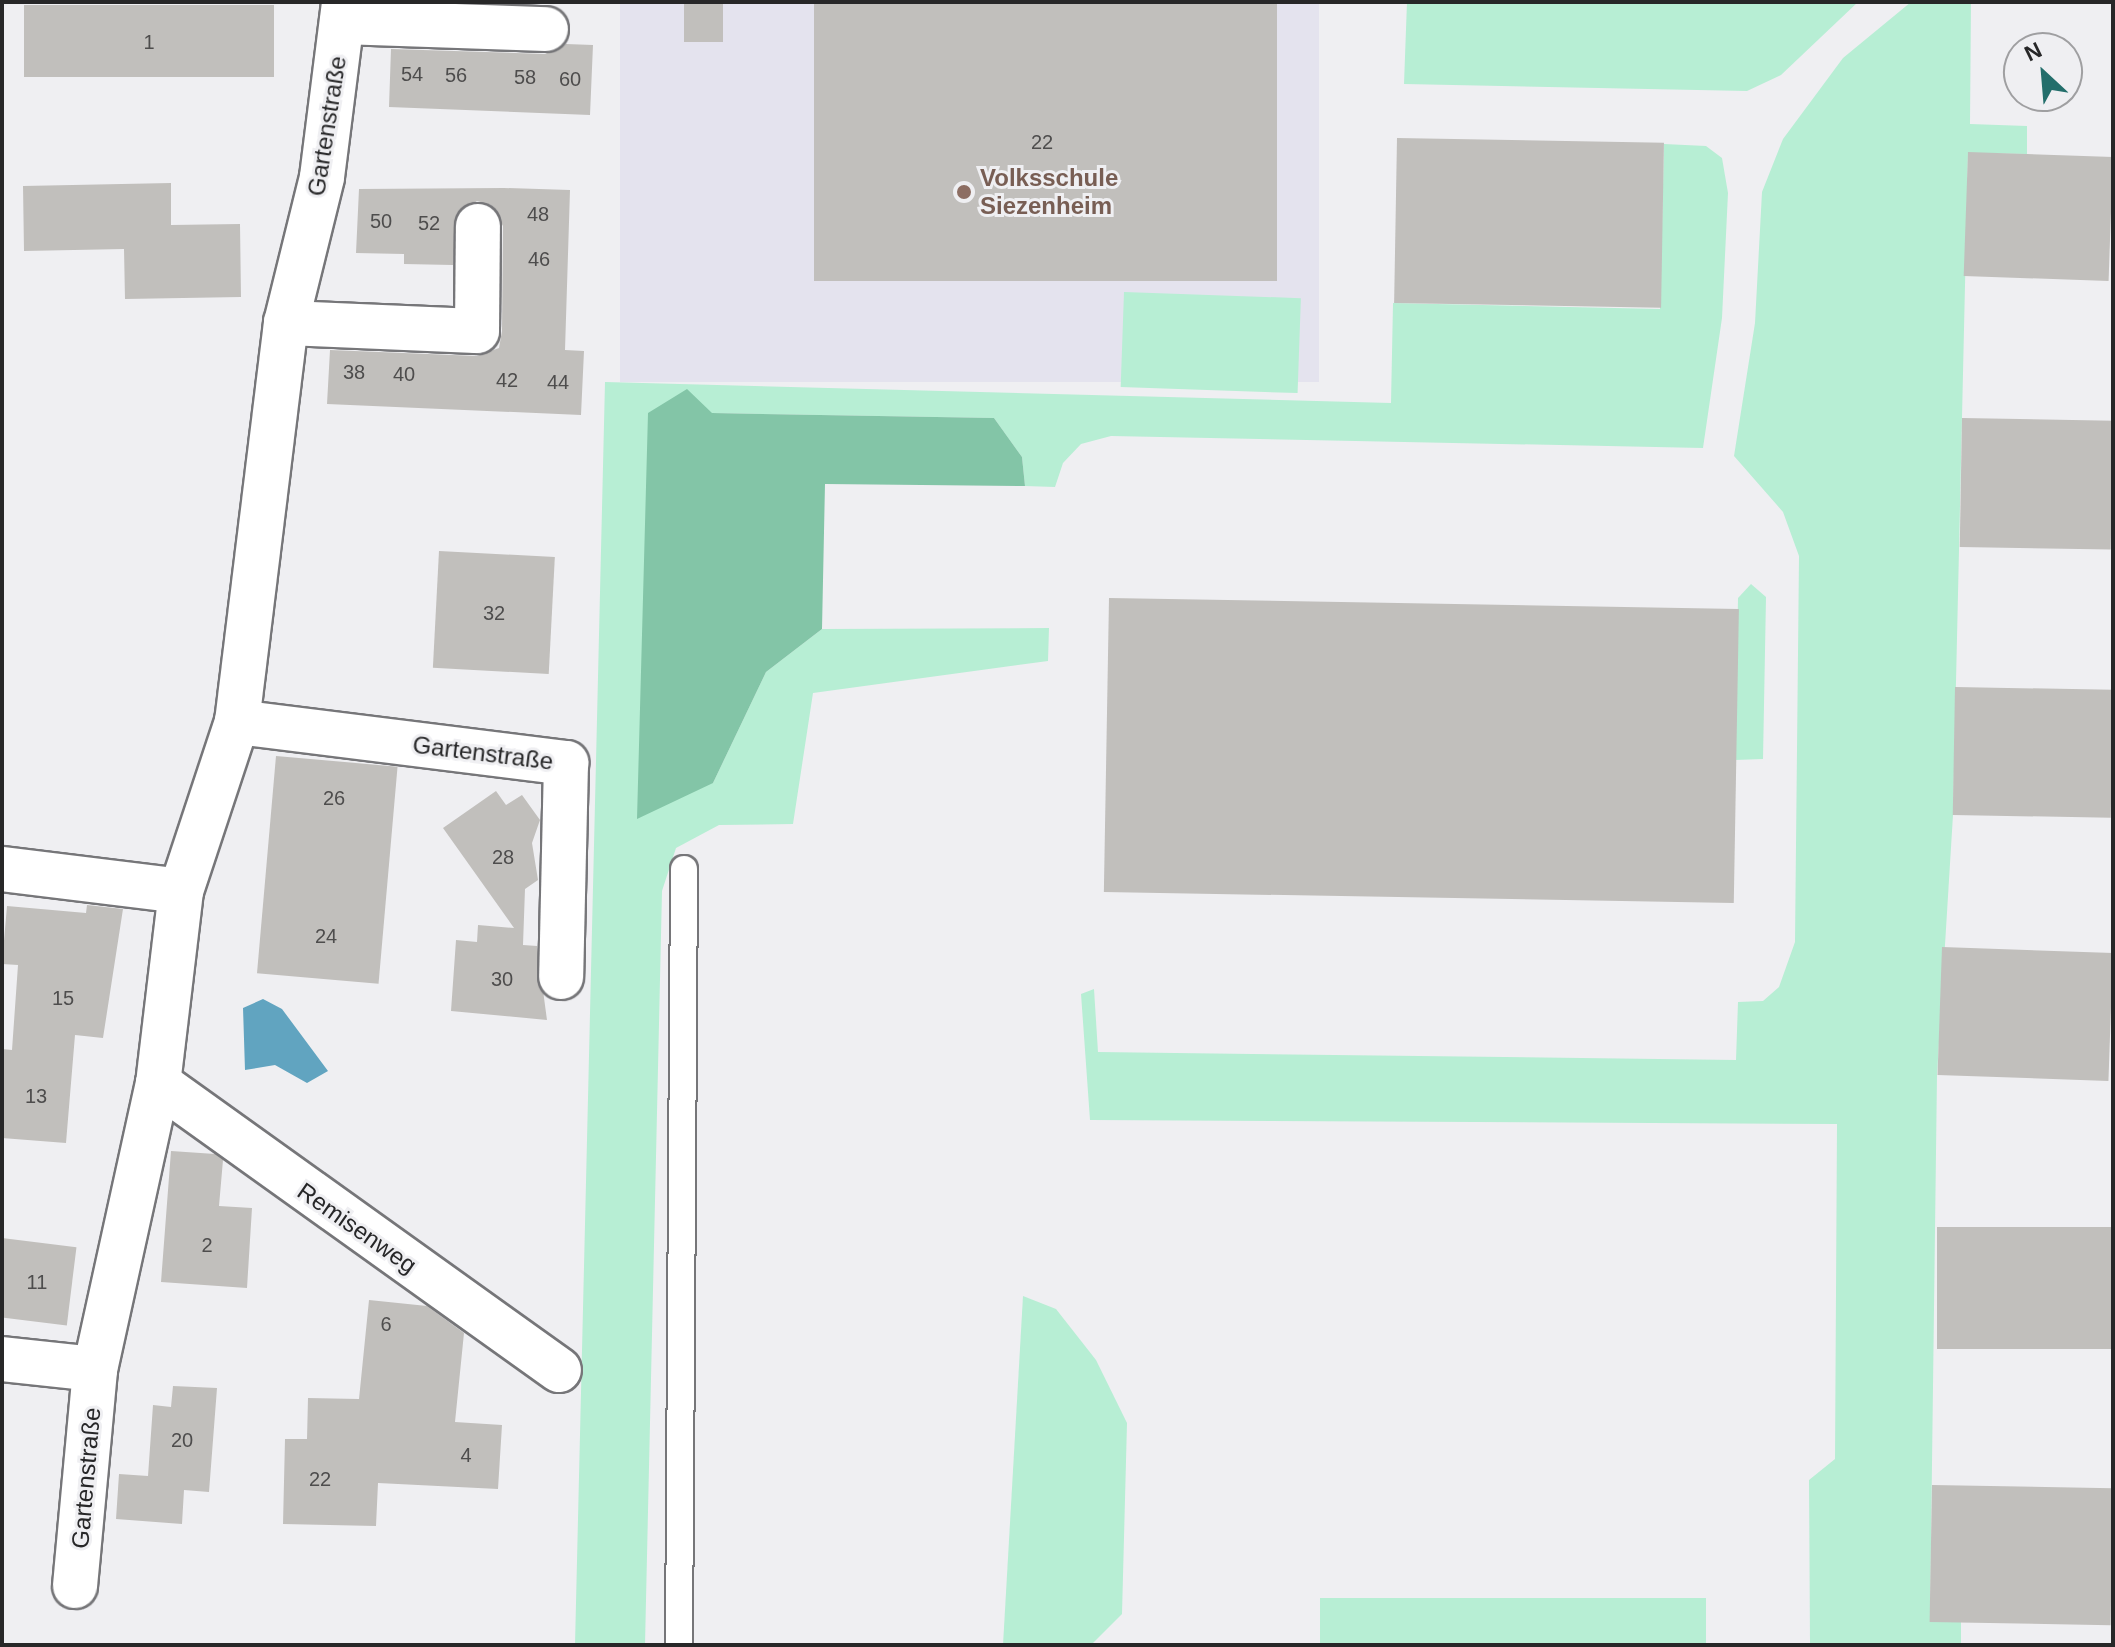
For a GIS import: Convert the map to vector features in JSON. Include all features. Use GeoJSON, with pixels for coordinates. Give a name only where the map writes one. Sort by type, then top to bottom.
{"type":"FeatureCollection","features":[{"type":"Feature","properties":{"kind":"street","name":"Gartenstraße"},"geometry":{"type":"LineString","coordinates":[[75,1586],[95,1369],[158,1083],[181,891],[237,722],[286,323],[322,177],[343,12],[546,29]]}},
{"type":"Feature","properties":{"kind":"street"},"geometry":{"type":"LineString","coordinates":[[286,323],[477,331],[478,226]]}},
{"type":"Feature","properties":{"kind":"street","name":"Gartenstraße"},"geometry":{"type":"LineString","coordinates":[[237,722],[566,763],[561,977]]}},
{"type":"Feature","properties":{"kind":"street"},"geometry":{"type":"LineString","coordinates":[[2,869],[181,891]]}},
{"type":"Feature","properties":{"kind":"street","name":"Remisenweg"},"geometry":{"type":"LineString","coordinates":[[158,1083],[559,1370]]}},
{"type":"Feature","properties":{"kind":"street"},"geometry":{"type":"LineString","coordinates":[[2,1359],[95,1369]]}},
{"type":"Feature","properties":{"kind":"lane"},"geometry":{"type":"LineString","coordinates":[[679,1645],[684,869]]}},
{"type":"Feature","properties":{"kind":"shaded area","name":"Volksschule Siezenheim"},"geometry":{"type":"Polygon","coordinates":[[[620,2],[1319,2],[1319,382],[620,382],[620,2]]]}},
{"type":"Feature","properties":{"kind":"green space"},"geometry":{"type":"Polygon","coordinates":[[[1407,2],[1858,2],[1781,75],[1747,91],[1404,84],[1407,2]]]}},
{"type":"Feature","properties":{"kind":"green space"},"geometry":{"type":"Polygon","coordinates":[[[1911,2],[1971,2],[1970,124],[2027,126],[2027,154],[1968,153],[1953,815],[1937,1075],[1930,1621],[1961,1622],[1961,1645],[1810,1645],[1809,1480],[1835,1459],[1837,1124],[1090,1120],[1081,994],[1094,989],[1098,1052],[1736,1060],[1738,1002],[1763,1001],[1779,987],[1795,942],[1799,556],[1783,512],[1734,456],[1755,323],[1762,192],[1783,139],[1843,58],[1911,2]]]}},
{"type":"Feature","properties":{"kind":"green space"},"geometry":{"type":"Polygon","coordinates":[[[1664,144],[1706,146],[1722,158],[1728,193],[1722,318],[1703,448],[1111,436],[1081,444],[1063,463],[1055,487],[1025,486],[1022,457],[994,418],[712,413],[713,783],[766,672],[822,629],[1049,628],[1048,661],[813,693],[793,824],[719,825],[676,848],[662,891],[645,1645],[575,1645],[605,382],[1391,403],[1393,303],[1660,309],[1664,144]]]}},
{"type":"Feature","properties":{"kind":"green space"},"geometry":{"type":"Polygon","coordinates":[[[1124,292],[1301,298],[1298,393],[1121,387],[1124,292]]]}},
{"type":"Feature","properties":{"kind":"green space"},"geometry":{"type":"Polygon","coordinates":[[[687,389],[712,413],[994,418],[1022,457],[1025,486],[825,484],[822,629],[766,672],[713,783],[637,819],[648,413],[687,389]]]}},
{"type":"Feature","properties":{"kind":"green space"},"geometry":{"type":"Polygon","coordinates":[[[1751,584],[1766,597],[1763,759],[1735,760],[1738,598],[1751,584]]]}},
{"type":"Feature","properties":{"kind":"green space"},"geometry":{"type":"Polygon","coordinates":[[[1023,1296],[1056,1309],[1096,1360],[1127,1423],[1122,1614],[1091,1645],[1003,1645],[1023,1296]]]}},
{"type":"Feature","properties":{"kind":"green space"},"geometry":{"type":"Polygon","coordinates":[[[1320,1598],[1706,1598],[1706,1645],[1320,1645],[1320,1598]]]}},
{"type":"Feature","properties":{"kind":"water"},"geometry":{"type":"Polygon","coordinates":[[[263,999],[282,1009],[328,1071],[307,1083],[275,1065],[245,1070],[243,1008],[263,999]]]}},
{"type":"Feature","properties":{"kind":"building"},"geometry":{"type":"Polygon","coordinates":[[[684,2],[723,2],[723,42],[684,42],[684,2]]]}},
{"type":"Feature","properties":{"kind":"building"},"geometry":{"type":"Polygon","coordinates":[[[814,2],[1277,2],[1277,281],[814,281],[814,2]]]}},
{"type":"Feature","properties":{"kind":"building"},"geometry":{"type":"Polygon","coordinates":[[[24,5],[274,5],[274,77],[24,77],[24,5]]]}},
{"type":"Feature","properties":{"kind":"building"},"geometry":{"type":"Polygon","coordinates":[[[566,44],[593,45],[590,115],[389,107],[391,49],[545,54],[566,44]]]}},
{"type":"Feature","properties":{"kind":"building"},"geometry":{"type":"Polygon","coordinates":[[[1397,138],[1664,143],[1661,308],[1394,303],[1397,138]]]}},
{"type":"Feature","properties":{"kind":"building"},"geometry":{"type":"Polygon","coordinates":[[[1968,152],[2113,157],[2109,281],[1964,276],[1968,152]]]}},
{"type":"Feature","properties":{"kind":"building"},"geometry":{"type":"Polygon","coordinates":[[[171,183],[171,225],[240,224],[241,297],[125,299],[124,249],[24,251],[23,186],[171,183]]]}},
{"type":"Feature","properties":{"kind":"building"},"geometry":{"type":"Polygon","coordinates":[[[359,189],[570,190],[565,350],[584,351],[581,415],[327,404],[330,350],[477,356],[499,348],[502,331],[503,226],[491,205],[477,201],[457,213],[453,265],[404,264],[404,254],[356,253],[359,189]]]}},
{"type":"Feature","properties":{"kind":"building"},"geometry":{"type":"Polygon","coordinates":[[[1962,418],[2113,421],[2111,550],[1960,547],[1962,418]]]}},
{"type":"Feature","properties":{"kind":"building"},"geometry":{"type":"Polygon","coordinates":[[[439,551],[555,557],[549,674],[433,668],[439,551]]]}},
{"type":"Feature","properties":{"kind":"building"},"geometry":{"type":"Polygon","coordinates":[[[1109,598],[1739,609],[1734,903],[1104,892],[1109,598]]]}},
{"type":"Feature","properties":{"kind":"building"},"geometry":{"type":"Polygon","coordinates":[[[1955,687],[2113,690],[2111,818],[1953,815],[1955,687]]]}},
{"type":"Feature","properties":{"kind":"building"},"geometry":{"type":"Polygon","coordinates":[[[276,756],[398,767],[379,984],[257,973],[276,756]]]}},
{"type":"Feature","properties":{"kind":"building"},"geometry":{"type":"Polygon","coordinates":[[[496,791],[506,805],[522,795],[540,820],[532,843],[538,880],[525,889],[523,945],[537,946],[547,1020],[451,1011],[456,940],[477,942],[478,925],[514,928],[443,828],[496,791]]]}},
{"type":"Feature","properties":{"kind":"building"},"geometry":{"type":"Polygon","coordinates":[[[87,905],[123,909],[103,1038],[75,1035],[66,1143],[2,1138],[2,1049],[12,1050],[18,965],[2,964],[7,906],[86,913],[87,905]]]}},
{"type":"Feature","properties":{"kind":"building"},"geometry":{"type":"Polygon","coordinates":[[[1942,947],[2113,953],[2108,1081],[1938,1075],[1942,947]]]}},
{"type":"Feature","properties":{"kind":"building"},"geometry":{"type":"Polygon","coordinates":[[[171,1151],[215,1154],[223,1160],[219,1206],[252,1208],[247,1288],[161,1282],[171,1151]]]}},
{"type":"Feature","properties":{"kind":"building"},"geometry":{"type":"Polygon","coordinates":[[[1937,1227],[2113,1227],[2113,1349],[1937,1349],[1937,1227]]]}},
{"type":"Feature","properties":{"kind":"building"},"geometry":{"type":"Polygon","coordinates":[[[2,1238],[76,1247],[67,1326],[2,1318],[2,1238]]]}},
{"type":"Feature","properties":{"kind":"building"},"geometry":{"type":"Polygon","coordinates":[[[369,1300],[427,1306],[464,1333],[455,1422],[502,1425],[498,1489],[378,1483],[376,1526],[283,1524],[285,1439],[307,1439],[308,1398],[359,1399],[369,1300]]]}},
{"type":"Feature","properties":{"kind":"building"},"geometry":{"type":"Polygon","coordinates":[[[173,1386],[217,1388],[209,1492],[184,1490],[182,1524],[116,1519],[119,1474],[148,1476],[153,1405],[171,1407],[173,1386]]]}},
{"type":"Feature","properties":{"kind":"building"},"geometry":{"type":"Polygon","coordinates":[[[1932,1485],[2113,1488],[2111,1625],[1930,1622],[1932,1485]]]}},
{"type":"Feature","properties":{"kind":"place","name":"Volksschule Siezenheim"},"geometry":{"type":"Point","coordinates":[964,192]}}]}
